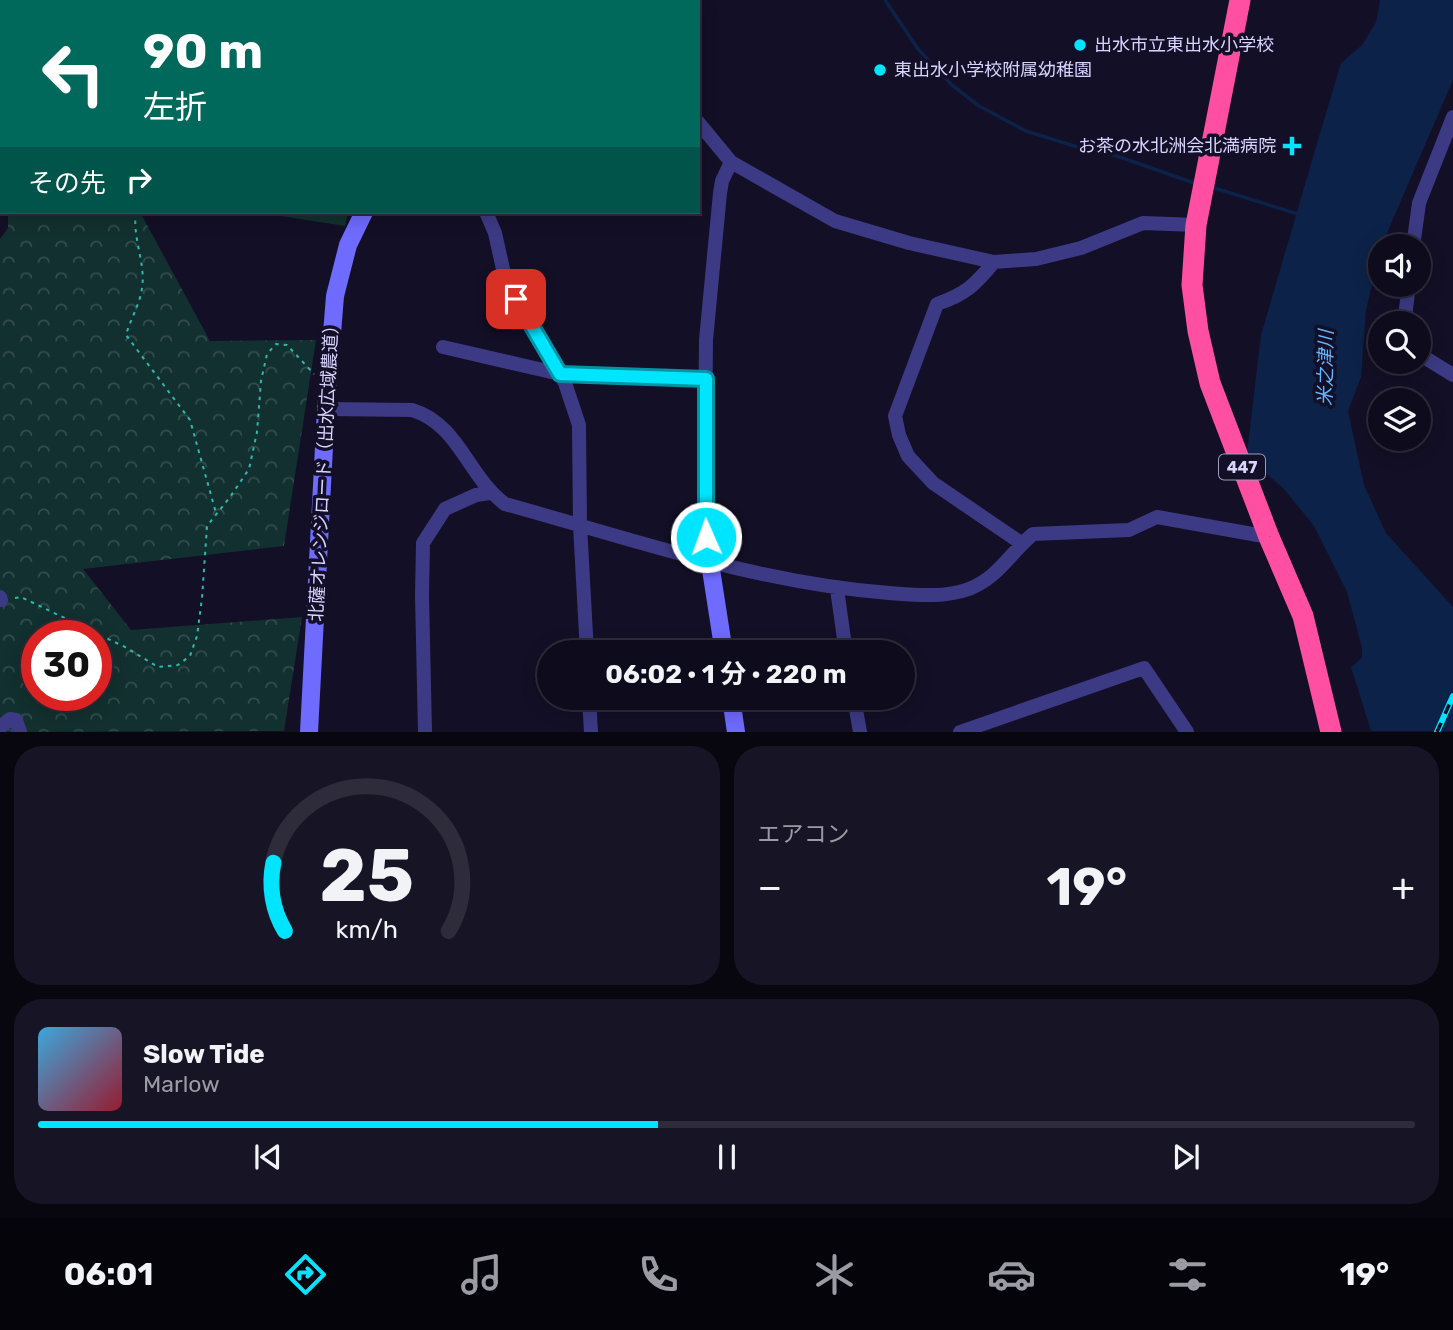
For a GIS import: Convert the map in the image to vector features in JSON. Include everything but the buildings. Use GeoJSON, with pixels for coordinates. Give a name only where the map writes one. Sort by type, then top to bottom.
{"type":"FeatureCollection","features":[{"type":"Feature","properties":{"kind":"highway","name":"447"},"geometry":{"type":"LineString","coordinates":[[1240,0],[1196,225],[1192,285],[1198,331],[1210,383],[1303,617],[1331,732]]}},
{"type":"Feature","properties":{"kind":"street"},"geometry":{"type":"LineString","coordinates":[[1415,234],[1419,203],[1453,117]]}},
{"type":"Feature","properties":{"kind":"street"},"geometry":{"type":"LineString","coordinates":[[700,124],[732,162],[835,221],[909,243],[994,262],[1036,259],[1082,248],[1143,223],[1196,225]]}},
{"type":"Feature","properties":{"kind":"street"},"geometry":{"type":"LineString","coordinates":[[722,640],[704,523],[706,379],[711,274],[720,193],[722,181],[732,162]]}},
{"type":"Feature","properties":{"kind":"street","name":"北薩オレンジロード（出水広域農道）"},"geometry":{"type":"LineString","coordinates":[[309,732],[326,409],[335,296],[348,245],[363,214]]}},
{"type":"Feature","properties":{"kind":"street"},"geometry":{"type":"LineString","coordinates":[[487,214],[495,233],[505,278],[560,374],[579,425],[580,524],[586,640]]}},
{"type":"Feature","properties":{"kind":"street"},"geometry":{"type":"LineString","coordinates":[[994,262],[974,287],[937,304],[895,416],[908,456],[933,483],[1021,544]]}},
{"type":"Feature","properties":{"kind":"street"},"geometry":{"type":"LineString","coordinates":[[443,347],[560,374],[706,379]]}},
{"type":"Feature","properties":{"kind":"street"},"geometry":{"type":"LineString","coordinates":[[1431,361],[1453,375]]}},
{"type":"Feature","properties":{"kind":"street"},"geometry":{"type":"LineString","coordinates":[[326,409],[412,410],[425,414],[440,424],[490,493],[505,504],[710,563],[837,589],[932,596],[967,589],[992,577],[1033,534],[1129,530],[1157,517],[1269,537]]}},
{"type":"Feature","properties":{"kind":"street"},"geometry":{"type":"LineString","coordinates":[[425,732],[423,543],[445,509],[476,495],[490,493]]}},
{"type":"Feature","properties":{"kind":"street"},"geometry":{"type":"LineString","coordinates":[[837,589],[844,640]]}},
{"type":"Feature","properties":{"kind":"street"},"geometry":{"type":"LineString","coordinates":[[960,732],[1144,668],[1187,732]]}},
{"type":"Feature","properties":{"kind":"street"},"geometry":{"type":"LineString","coordinates":[[590,710],[591,732]]}},
{"type":"Feature","properties":{"kind":"street"},"geometry":{"type":"LineString","coordinates":[[733,710],[736,732]]}},
{"type":"Feature","properties":{"kind":"street"},"geometry":{"type":"LineString","coordinates":[[856,710],[860,732]]}},
{"type":"Feature","properties":{"kind":"street"},"geometry":{"type":"LineString","coordinates":[[0,727],[10,719],[16,720],[20,732]]}},
{"type":"Feature","properties":{"kind":"path"},"geometry":{"type":"LineString","coordinates":[[136,214],[135,238],[142,288],[126,335],[190,420],[217,514]]}},
{"type":"Feature","properties":{"kind":"path"},"geometry":{"type":"LineString","coordinates":[[0,598],[21,597],[125,647],[158,667],[178,666],[190,656],[197,636],[207,526],[249,469],[257,432],[261,381],[267,354],[276,344],[287,345],[314,374]]}},
{"type":"Feature","properties":{"kind":"green space"},"geometry":{"type":"Polygon","coordinates":[[[8,214],[141,214],[210,341],[316,340],[284,546],[83,569],[131,630],[302,617],[284,731],[0,732],[0,239],[8,228],[8,214]]]}},
{"type":"Feature","properties":{"kind":"green space"},"geometry":{"type":"Polygon","coordinates":[[[268,214],[348,214],[345,226],[268,214]]]}},
{"type":"Feature","properties":{"kind":"water","name":"米之津川"},"geometry":{"type":"Polygon","coordinates":[[[1380,0],[1453,0],[1453,80],[1387,234],[1368,234],[1369,297],[1361,377],[1348,411],[1364,485],[1386,533],[1453,607],[1453,731],[1371,731],[1351,667],[1362,658],[1362,648],[1347,592],[1314,526],[1284,489],[1251,461],[1247,453],[1261,335],[1341,63],[1362,45],[1376,22],[1380,0]]]}},
{"type":"Feature","properties":{"kind":"waterway"},"geometry":{"type":"LineString","coordinates":[[885,0],[918,49],[952,85],[979,106],[1026,131],[1087,150],[1114,155],[1197,184]]}},
{"type":"Feature","properties":{"kind":"waterway"},"geometry":{"type":"LineString","coordinates":[[1211,187],[1298,214]]}},
{"type":"Feature","properties":{"kind":"railway"},"geometry":{"type":"LineString","coordinates":[[1437,732],[1453,696]]}},
{"type":"Feature","properties":{"kind":"place","name":"出水市立東出水小学校"},"geometry":{"type":"Point","coordinates":[1080,45]}},
{"type":"Feature","properties":{"kind":"place","name":"東出水小学校附属幼稚園"},"geometry":{"type":"Point","coordinates":[880,70]}},
{"type":"Feature","properties":{"kind":"place","name":"お茶の水北洲会北満病院"},"geometry":{"type":"Point","coordinates":[1292,146]}},
{"type":"Feature","properties":{"kind":"route"},"geometry":{"type":"LineString","coordinates":[[516,299],[560,374],[706,379],[706,537]]}}]}
